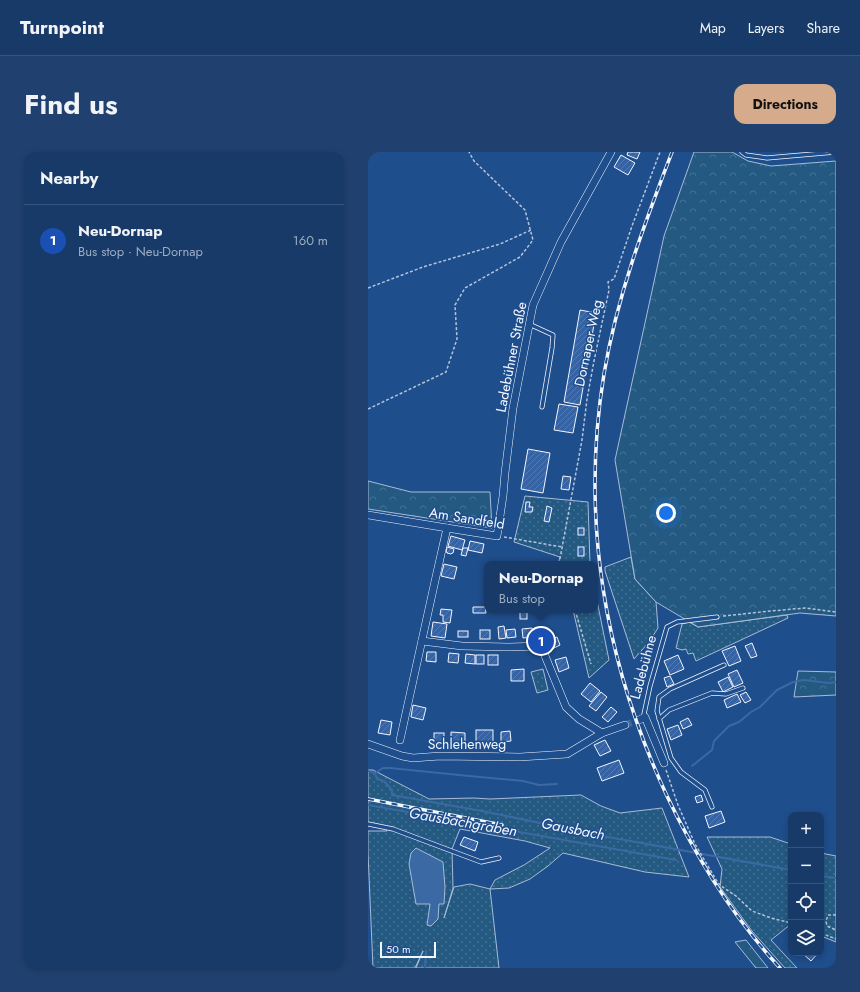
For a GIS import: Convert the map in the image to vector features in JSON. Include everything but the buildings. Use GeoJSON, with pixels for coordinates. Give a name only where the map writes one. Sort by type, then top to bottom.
{"type":"FeatureCollection","features":[{"type":"Feature","properties":{"kind":"street","name":"Ladebühner Straße"},"geometry":{"type":"LineString","coordinates":[[497,536],[513,408],[532,305],[561,242],[611,152]]}},
{"type":"Feature","properties":{"kind":"street","name":"Am Sandfeld"},"geometry":{"type":"LineString","coordinates":[[368,515],[497,536]]}},
{"type":"Feature","properties":{"kind":"street"},"geometry":{"type":"LineString","coordinates":[[400,740],[447,528]]}},
{"type":"Feature","properties":{"kind":"street"},"geometry":{"type":"LineString","coordinates":[[422,641],[462,646],[541,646],[566,707],[579,719],[602,733],[625,725]]}},
{"type":"Feature","properties":{"kind":"street","name":"Ladebühne"},"geometry":{"type":"LineString","coordinates":[[642,718],[664,763]]}},
{"type":"Feature","properties":{"kind":"street","name":"Schlehenweg"},"geometry":{"type":"LineString","coordinates":[[368,744],[402,756],[413,758],[440,756],[520,757],[569,754],[602,733]]}},
{"type":"Feature","properties":{"kind":"lane"},"geometry":{"type":"LineString","coordinates":[[742,152],[746,155],[767,158],[836,152]]}},
{"type":"Feature","properties":{"kind":"lane"},"geometry":{"type":"LineString","coordinates":[[529,324],[553,335],[542,407]]}},
{"type":"Feature","properties":{"kind":"lane","name":"Ladebühne"},"geometry":{"type":"LineString","coordinates":[[642,718],[667,627],[677,622],[718,617]]}},
{"type":"Feature","properties":{"kind":"lane","name":"Ladebühne"},"geometry":{"type":"LineString","coordinates":[[712,807],[705,790],[681,772],[671,758],[657,711],[659,697],[670,689],[724,665]]}},
{"type":"Feature","properties":{"kind":"lane"},"geometry":{"type":"LineString","coordinates":[[659,719],[669,710],[712,693],[726,694],[742,688]]}},
{"type":"Feature","properties":{"kind":"lane"},"geometry":{"type":"LineString","coordinates":[[664,763],[671,758]]}},
{"type":"Feature","properties":{"kind":"lane"},"geometry":{"type":"LineString","coordinates":[[368,824],[393,829],[481,862],[499,858]]}},
{"type":"Feature","properties":{"kind":"path"},"geometry":{"type":"LineString","coordinates":[[368,409],[446,372],[456,339],[455,305],[465,288],[520,257],[534,240],[525,210],[474,161],[470,152]]}},
{"type":"Feature","properties":{"kind":"path","name":"Dornaper Weg"},"geometry":{"type":"LineString","coordinates":[[562,547],[571,503],[588,391],[609,290],[608,282],[614,279],[660,152]]}},
{"type":"Feature","properties":{"kind":"path"},"geometry":{"type":"LineString","coordinates":[[368,288],[423,267],[500,244],[531,230]]}},
{"type":"Feature","properties":{"kind":"path","name":"Am Sandfeld"},"geometry":{"type":"LineString","coordinates":[[497,536],[562,547]]}},
{"type":"Feature","properties":{"kind":"path"},"geometry":{"type":"LineString","coordinates":[[560,561],[562,547]]}},
{"type":"Feature","properties":{"kind":"path"},"geometry":{"type":"LineString","coordinates":[[718,617],[805,608],[836,612]]}},
{"type":"Feature","properties":{"kind":"path"},"geometry":{"type":"LineString","coordinates":[[576,613],[591,664]]}},
{"type":"Feature","properties":{"kind":"path"},"geometry":{"type":"LineString","coordinates":[[664,763],[678,805],[695,844],[718,883],[736,896],[752,911],[770,918],[788,922]]}},
{"type":"Feature","properties":{"kind":"path"},"geometry":{"type":"LineString","coordinates":[[836,915],[828,915],[826,921],[828,926],[836,930]]}},
{"type":"Feature","properties":{"kind":"path"},"geometry":{"type":"LineString","coordinates":[[824,934],[836,939]]}},
{"type":"Feature","properties":{"kind":"green space"},"geometry":{"type":"Polygon","coordinates":[[[694,152],[732,152],[748,161],[771,166],[836,161],[836,616],[800,613],[698,627],[656,602],[635,579],[615,460],[664,236],[694,152]]]}},
{"type":"Feature","properties":{"kind":"green space"},"geometry":{"type":"Polygon","coordinates":[[[368,481],[411,492],[490,492],[492,528],[368,509],[368,481]]]}},
{"type":"Feature","properties":{"kind":"green space"},"geometry":{"type":"Polygon","coordinates":[[[525,496],[588,502],[590,561],[559,561],[560,557],[514,542],[525,496]]]}},
{"type":"Feature","properties":{"kind":"green space"},"geometry":{"type":"Polygon","coordinates":[[[631,557],[635,579],[656,602],[658,628],[649,642],[634,659],[605,571],[605,567],[631,557]]]}},
{"type":"Feature","properties":{"kind":"green space"},"geometry":{"type":"Polygon","coordinates":[[[598,606],[609,660],[589,678],[574,613],[598,613],[598,606]]]}},
{"type":"Feature","properties":{"kind":"green space"},"geometry":{"type":"Polygon","coordinates":[[[787,615],[788,618],[696,661],[693,653],[688,654],[686,649],[682,650],[676,648],[682,624],[689,622],[698,627],[787,615]]]}},
{"type":"Feature","properties":{"kind":"green space"},"geometry":{"type":"Polygon","coordinates":[[[543,669],[548,690],[537,693],[531,672],[543,669]]]}},
{"type":"Feature","properties":{"kind":"green space"},"geometry":{"type":"Polygon","coordinates":[[[798,671],[836,672],[836,695],[794,697],[798,671]]]}},
{"type":"Feature","properties":{"kind":"green space"},"geometry":{"type":"Polygon","coordinates":[[[368,770],[373,770],[429,799],[490,799],[581,795],[601,806],[620,813],[662,808],[689,877],[645,872],[563,853],[530,879],[509,888],[490,889],[499,968],[416,968],[423,951],[415,968],[373,968],[368,831],[387,831],[383,826],[368,823],[368,770]],[[460,829],[452,849],[453,888],[444,918],[454,887],[470,884],[490,889],[495,880],[524,865],[550,848],[525,841],[460,829]]]}},
{"type":"Feature","properties":{"kind":"green space"},"geometry":{"type":"Polygon","coordinates":[[[707,837],[770,837],[788,843],[788,926],[771,940],[797,968],[785,968],[752,931],[720,887],[722,869],[707,837]]]}},
{"type":"Feature","properties":{"kind":"green space"},"geometry":{"type":"Polygon","coordinates":[[[824,854],[836,856],[836,942],[824,937],[824,854]]]}},
{"type":"Feature","properties":{"kind":"green space"},"geometry":{"type":"Polygon","coordinates":[[[746,940],[768,968],[756,968],[735,942],[746,940]]]}},
{"type":"Feature","properties":{"kind":"shaded area"},"geometry":{"type":"Polygon","coordinates":[[[416,848],[443,862],[445,887],[444,904],[439,904],[438,919],[431,926],[427,925],[430,904],[416,904],[409,864],[411,853],[416,848]]]}},
{"type":"Feature","properties":{"kind":"waterway"},"geometry":{"type":"LineString","coordinates":[[692,766],[712,750],[714,741],[729,726],[739,722],[760,707],[777,690],[793,682],[803,680],[829,683],[836,682]]}},
{"type":"Feature","properties":{"kind":"waterway"},"geometry":{"type":"LineString","coordinates":[[375,773],[383,768],[390,768],[523,781],[539,785],[557,784]]}},
{"type":"Feature","properties":{"kind":"waterway","name":"Gausbach"},"geometry":{"type":"LineString","coordinates":[[368,771],[375,773],[377,779],[384,781],[392,790],[392,795],[482,811],[608,837],[788,869]]}},
{"type":"Feature","properties":{"kind":"waterway","name":"Gausbachgraben"},"geometry":{"type":"LineString","coordinates":[[368,805],[676,860]]}},
{"type":"Feature","properties":{"kind":"waterway","name":"Gausbach"},"geometry":{"type":"LineString","coordinates":[[824,876],[836,878]]}},
{"type":"Feature","properties":{"kind":"waterway"},"geometry":{"type":"LineString","coordinates":[[425,968],[426,951]]}},
{"type":"Feature","properties":{"kind":"tunnel"},"geometry":{"type":"LineString","coordinates":[[625,725],[639,720]]}},
{"type":"Feature","properties":{"kind":"railway"},"geometry":{"type":"LineString","coordinates":[[672,152],[632,261],[616,317],[604,374],[597,429],[595,483],[597,537],[603,590],[613,643],[628,694],[646,746],[667,796],[691,842],[717,886],[763,949],[780,968]]}},
{"type":"Feature","properties":{"kind":"railway"},"geometry":{"type":"LineString","coordinates":[[368,799],[502,825]]}},
{"type":"Feature","properties":{"kind":"place","name":"Neu-Dornap"},"geometry":{"type":"Point","coordinates":[541,641]}}]}
